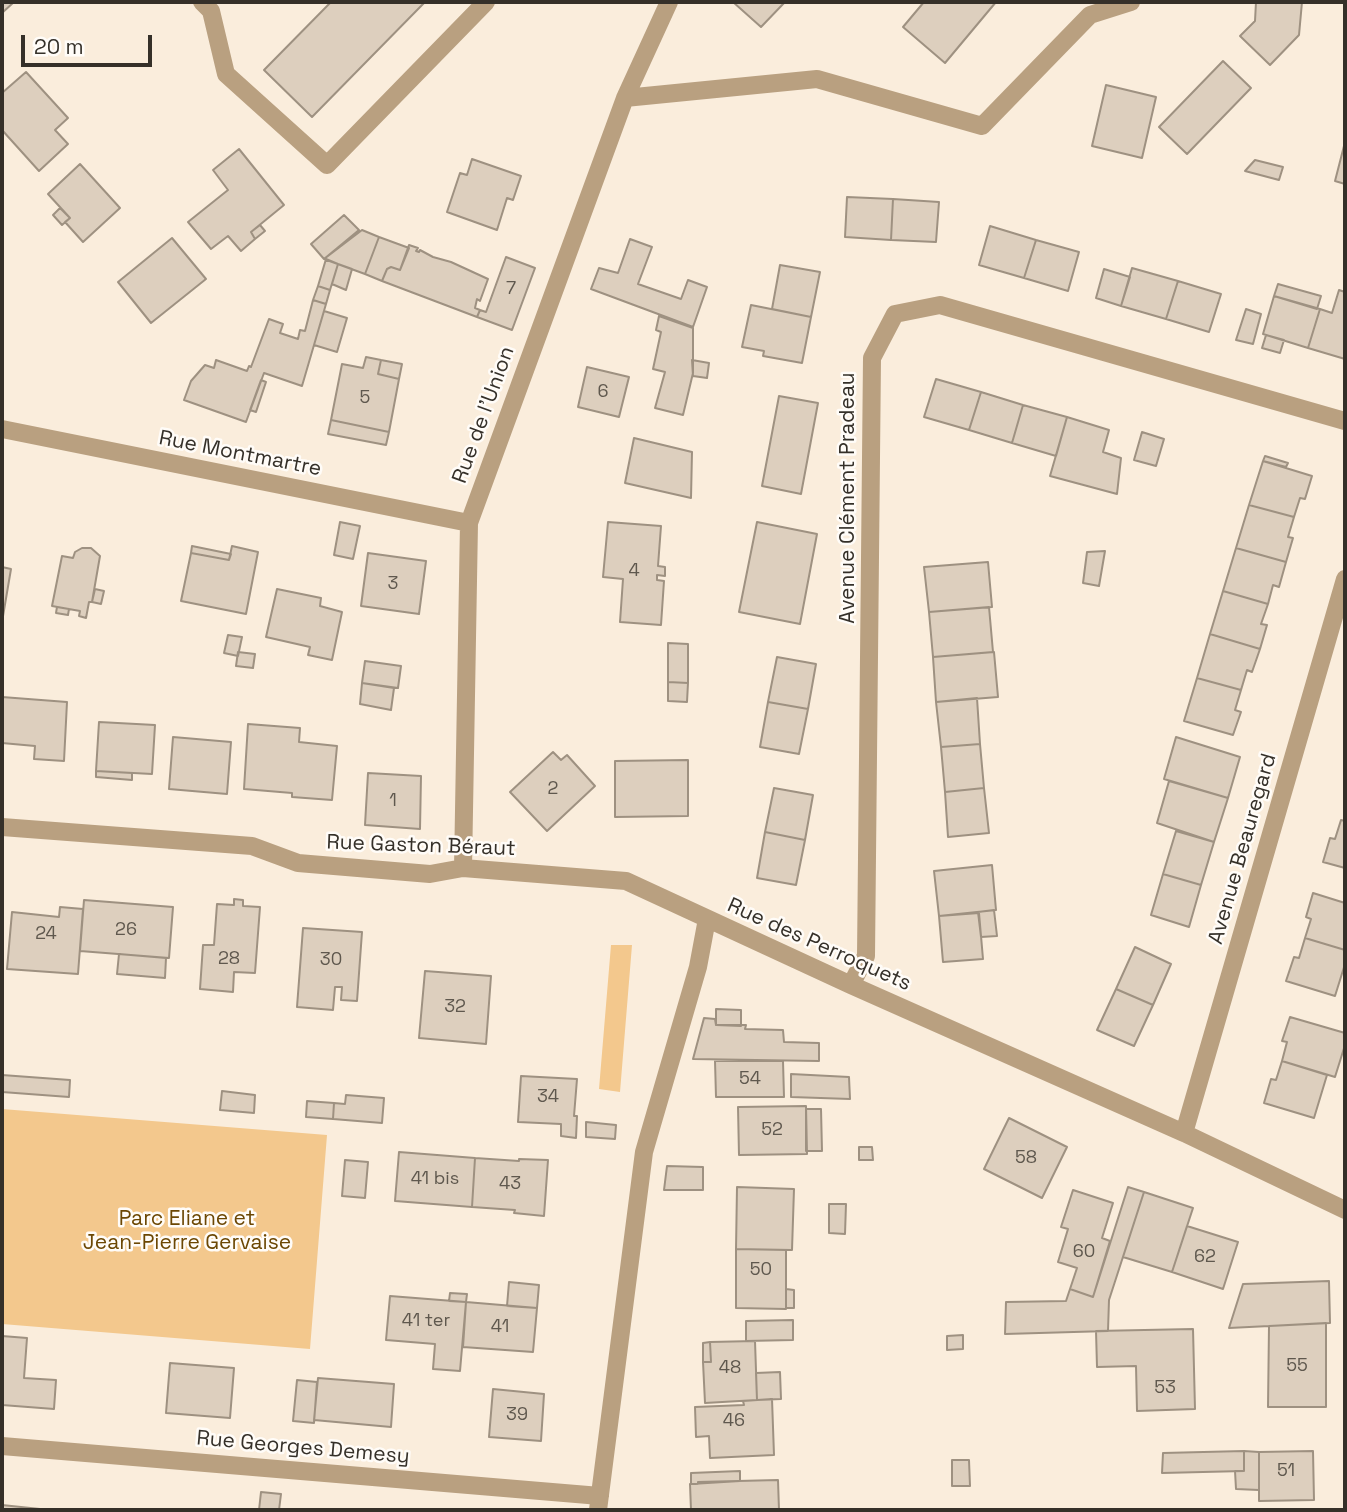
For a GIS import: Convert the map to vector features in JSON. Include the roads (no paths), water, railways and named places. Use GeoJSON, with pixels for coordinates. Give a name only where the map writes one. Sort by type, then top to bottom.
{"type":"FeatureCollection","features":[{"type":"Feature","properties":{"kind":"street"},"geometry":{"type":"LineString","coordinates":[[202,2],[211,11],[226,74],[327,165],[486,2]]}},
{"type":"Feature","properties":{"kind":"street","name":"Rue de l'Union"},"geometry":{"type":"LineString","coordinates":[[463,869],[469,523],[625,98],[668,2]]}},
{"type":"Feature","properties":{"kind":"street"},"geometry":{"type":"LineString","coordinates":[[625,98],[817,79],[982,126],[1090,15],[1131,2]]}},
{"type":"Feature","properties":{"kind":"street","name":"Avenue Clément Pradeau"},"geometry":{"type":"LineString","coordinates":[[851,985],[866,956],[872,358],[895,314],[940,304],[1345,421]]}},
{"type":"Feature","properties":{"kind":"street","name":"Rue Montmartre"},"geometry":{"type":"LineString","coordinates":[[2,429],[469,523]]}},
{"type":"Feature","properties":{"kind":"street","name":"Avenue Beauregard"},"geometry":{"type":"LineString","coordinates":[[1184,1133],[1345,579]]}},
{"type":"Feature","properties":{"kind":"street","name":"Rue Gaston Béraut"},"geometry":{"type":"LineString","coordinates":[[2,827],[252,846],[299,863],[430,874],[463,869],[626,881],[707,919]]}},
{"type":"Feature","properties":{"kind":"street","name":"Rue des Perroquets"},"geometry":{"type":"LineString","coordinates":[[599,1503],[644,1152],[698,967],[707,919],[1184,1133],[1345,1210]]}},
{"type":"Feature","properties":{"kind":"street","name":"Rue Georges Demesy"},"geometry":{"type":"LineString","coordinates":[[2,1446],[599,1503]]}},
{"type":"Feature","properties":{"kind":"park label","name":"Parc Eliane et Jean-Pierre Gervaise"},"geometry":{"type":"Point","coordinates":[187,1231]}}]}
